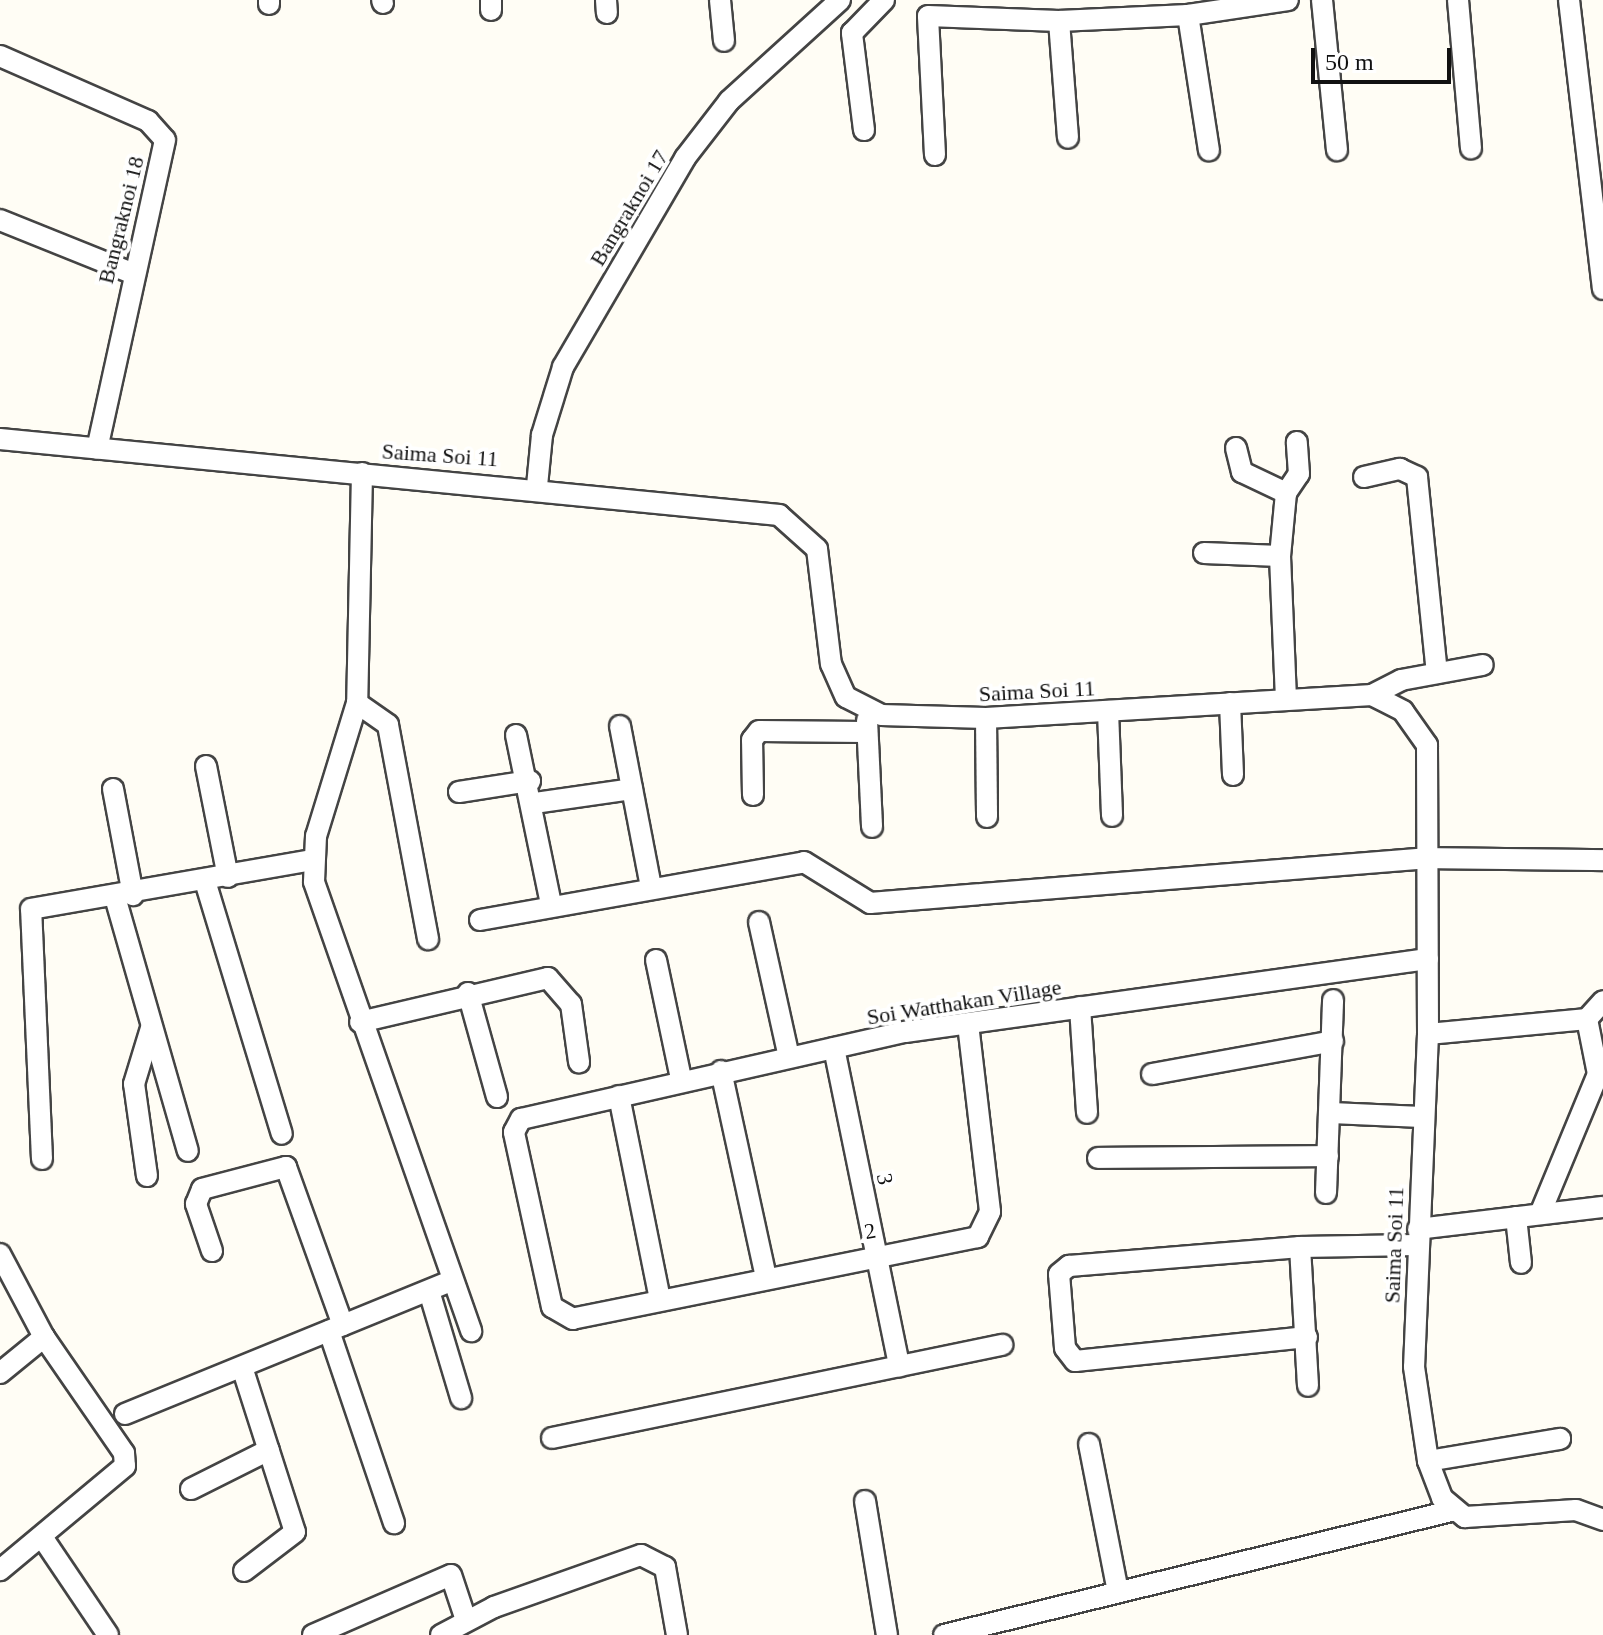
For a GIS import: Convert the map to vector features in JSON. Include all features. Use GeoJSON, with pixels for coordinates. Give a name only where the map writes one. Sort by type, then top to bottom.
{"type":"FeatureCollection","features":[{"type":"Feature","properties":{"kind":"street"},"geometry":{"type":"LineString","coordinates":[[720,0],[724,41]]}},
{"type":"Feature","properties":{"kind":"street","name":"Bangraknoi 17"},"geometry":{"type":"LineString","coordinates":[[537,486],[542,435],[563,367],[685,158],[729,101],[840,0]]}},
{"type":"Feature","properties":{"kind":"street"},"geometry":{"type":"LineString","coordinates":[[864,130],[852,33],[884,0]]}},
{"type":"Feature","properties":{"kind":"street"},"geometry":{"type":"LineString","coordinates":[[935,155],[928,16],[1059,21],[1188,15],[1220,5],[1288,0]]}},
{"type":"Feature","properties":{"kind":"street"},"geometry":{"type":"LineString","coordinates":[[1322,0],[1337,150]]}},
{"type":"Feature","properties":{"kind":"street"},"geometry":{"type":"LineString","coordinates":[[1458,0],[1471,148]]}},
{"type":"Feature","properties":{"kind":"street"},"geometry":{"type":"LineString","coordinates":[[1569,0],[1603,289]]}},
{"type":"Feature","properties":{"kind":"street"},"geometry":{"type":"LineString","coordinates":[[1188,15],[1209,150]]}},
{"type":"Feature","properties":{"kind":"street"},"geometry":{"type":"LineString","coordinates":[[1059,21],[1068,138]]}},
{"type":"Feature","properties":{"kind":"street","name":"Bangraknoi 18"},"geometry":{"type":"LineString","coordinates":[[0,56],[148,121],[165,140],[132,273],[97,449]]}},
{"type":"Feature","properties":{"kind":"street"},"geometry":{"type":"LineString","coordinates":[[0,220],[132,273]]}},
{"type":"Feature","properties":{"kind":"street","name":"Saima Soi 11"},"geometry":{"type":"LineString","coordinates":[[0,439],[537,486],[779,515],[801,528],[817,549],[831,664],[846,697],[868,709],[912,720],[1372,695],[1403,711],[1427,745],[1429,858],[1428,1034],[1417,1237],[1414,1367],[1428,1461],[1451,1511]]}},
{"type":"Feature","properties":{"kind":"street"},"geometry":{"type":"LineString","coordinates":[[1286,699],[1280,556],[1286,493],[1299,474],[1297,442]]}},
{"type":"Feature","properties":{"kind":"street"},"geometry":{"type":"LineString","coordinates":[[1236,448],[1242,472],[1286,493]]}},
{"type":"Feature","properties":{"kind":"street"},"geometry":{"type":"LineString","coordinates":[[1364,477],[1400,469],[1417,477],[1437,673]]}},
{"type":"Feature","properties":{"kind":"street"},"geometry":{"type":"LineString","coordinates":[[362,473],[357,703],[312,860],[360,1022],[449,1282],[471,1331]]}},
{"type":"Feature","properties":{"kind":"street"},"geometry":{"type":"LineString","coordinates":[[1204,553],[1280,556]]}},
{"type":"Feature","properties":{"kind":"street"},"geometry":{"type":"LineString","coordinates":[[1372,695],[1437,673],[1483,665]]}},
{"type":"Feature","properties":{"kind":"street"},"geometry":{"type":"LineString","coordinates":[[357,703],[388,725],[428,939]]}},
{"type":"Feature","properties":{"kind":"street"},"geometry":{"type":"LineString","coordinates":[[1230,703],[1233,775]]}},
{"type":"Feature","properties":{"kind":"street"},"geometry":{"type":"LineString","coordinates":[[868,709],[864,732],[872,827]]}},
{"type":"Feature","properties":{"kind":"street"},"geometry":{"type":"LineString","coordinates":[[1108,711],[1112,816]]}},
{"type":"Feature","properties":{"kind":"street"},"geometry":{"type":"LineString","coordinates":[[986,718],[987,817]]}},
{"type":"Feature","properties":{"kind":"street"},"geometry":{"type":"LineString","coordinates":[[620,726],[651,887]]}},
{"type":"Feature","properties":{"kind":"street"},"geometry":{"type":"LineString","coordinates":[[753,795],[752,740],[759,731],[864,732]]}},
{"type":"Feature","properties":{"kind":"street"},"geometry":{"type":"LineString","coordinates":[[516,735],[535,803],[551,904]]}},
{"type":"Feature","properties":{"kind":"street"},"geometry":{"type":"LineString","coordinates":[[206,766],[228,877]]}},
{"type":"Feature","properties":{"kind":"street"},"geometry":{"type":"LineString","coordinates":[[459,792],[530,781]]}},
{"type":"Feature","properties":{"kind":"street"},"geometry":{"type":"LineString","coordinates":[[113,789],[124,896],[151,1028],[188,1151]]}},
{"type":"Feature","properties":{"kind":"street"},"geometry":{"type":"LineString","coordinates":[[535,803],[632,789]]}},
{"type":"Feature","properties":{"kind":"street"},"geometry":{"type":"LineString","coordinates":[[480,920],[551,904],[804,862],[870,903],[1429,858],[1603,860]]}},
{"type":"Feature","properties":{"kind":"street"},"geometry":{"type":"LineString","coordinates":[[42,1159],[28,917],[38,904],[124,896],[312,860]]}},
{"type":"Feature","properties":{"kind":"street"},"geometry":{"type":"LineString","coordinates":[[205,881],[282,1134]]}},
{"type":"Feature","properties":{"kind":"street"},"geometry":{"type":"LineString","coordinates":[[759,922],[789,1057]]}},
{"type":"Feature","properties":{"kind":"street","name":"Soi Watthakan Village"},"geometry":{"type":"LineString","coordinates":[[558,1315],[514,1123],[681,1079],[834,1048],[1080,1007],[1428,959]]}},
{"type":"Feature","properties":{"kind":"street"},"geometry":{"type":"LineString","coordinates":[[656,960],[681,1079]]}},
{"type":"Feature","properties":{"kind":"street"},"geometry":{"type":"LineString","coordinates":[[360,1022],[524,980],[560,985],[571,1004],[579,1062]]}},
{"type":"Feature","properties":{"kind":"street"},"geometry":{"type":"LineString","coordinates":[[468,993],[497,1097]]}},
{"type":"Feature","properties":{"kind":"street"},"geometry":{"type":"LineString","coordinates":[[1326,1193],[1333,1000]]}},
{"type":"Feature","properties":{"kind":"street"},"geometry":{"type":"LineString","coordinates":[[1428,1034],[1587,1019],[1603,1001]]}},
{"type":"Feature","properties":{"kind":"street"},"geometry":{"type":"LineString","coordinates":[[1080,1007],[1087,1113]]}},
{"type":"Feature","properties":{"kind":"street"},"geometry":{"type":"LineString","coordinates":[[1540,1214],[1598,1074],[1587,1019]]}},
{"type":"Feature","properties":{"kind":"street","name":"2"},"geometry":{"type":"LineString","coordinates":[[558,1315],[573,1319],[876,1254],[978,1237],[988,1226],[968,1024]]}},
{"type":"Feature","properties":{"kind":"street"},"geometry":{"type":"LineString","coordinates":[[147,1176],[135,1076],[151,1028]]}},
{"type":"Feature","properties":{"kind":"street"},"geometry":{"type":"LineString","coordinates":[[1152,1074],[1333,1041]]}},
{"type":"Feature","properties":{"kind":"street","name":"3"},"geometry":{"type":"LineString","coordinates":[[834,1048],[899,1366]]}},
{"type":"Feature","properties":{"kind":"street"},"geometry":{"type":"LineString","coordinates":[[721,1071],[766,1277]]}},
{"type":"Feature","properties":{"kind":"street"},"geometry":{"type":"LineString","coordinates":[[619,1096],[660,1300]]}},
{"type":"Feature","properties":{"kind":"street"},"geometry":{"type":"LineString","coordinates":[[1330,1113],[1423,1117]]}},
{"type":"Feature","properties":{"kind":"street"},"geometry":{"type":"LineString","coordinates":[[1098,1158],[1328,1156]]}},
{"type":"Feature","properties":{"kind":"street"},"geometry":{"type":"LineString","coordinates":[[212,1251],[196,1204],[202,1189],[286,1167],[394,1523]]}},
{"type":"Feature","properties":{"kind":"street"},"geometry":{"type":"LineString","coordinates":[[1307,1337],[1075,1361],[1065,1348],[1059,1274],[1069,1266],[1417,1237],[1516,1217],[1603,1207]]}},
{"type":"Feature","properties":{"kind":"street"},"geometry":{"type":"LineString","coordinates":[[1516,1217],[1521,1263]]}},
{"type":"Feature","properties":{"kind":"street"},"geometry":{"type":"LineString","coordinates":[[1300,1247],[1308,1386]]}},
{"type":"Feature","properties":{"kind":"street"},"geometry":{"type":"LineString","coordinates":[[0,1254],[44,1337],[124,1453],[125,1466],[0,1570]]}},
{"type":"Feature","properties":{"kind":"street"},"geometry":{"type":"LineString","coordinates":[[125,1414],[449,1282]]}},
{"type":"Feature","properties":{"kind":"street"},"geometry":{"type":"LineString","coordinates":[[429,1291],[461,1398]]}},
{"type":"Feature","properties":{"kind":"street"},"geometry":{"type":"LineString","coordinates":[[0,1373],[44,1337]]}},
{"type":"Feature","properties":{"kind":"street"},"geometry":{"type":"LineString","coordinates":[[552,1438],[1002,1345]]}},
{"type":"Feature","properties":{"kind":"street"},"geometry":{"type":"LineString","coordinates":[[242,1367],[295,1532],[244,1571]]}},
{"type":"Feature","properties":{"kind":"street"},"geometry":{"type":"LineString","coordinates":[[1428,1461],[1560,1439]]}},
{"type":"Feature","properties":{"kind":"street"},"geometry":{"type":"LineString","coordinates":[[1089,1444],[1118,1592]]}},
{"type":"Feature","properties":{"kind":"street"},"geometry":{"type":"LineString","coordinates":[[191,1489],[269,1450]]}},
{"type":"Feature","properties":{"kind":"street"},"geometry":{"type":"LineString","coordinates":[[865,1501],[887,1635]]}},
{"type":"Feature","properties":{"kind":"street"},"geometry":{"type":"LineString","coordinates":[[944,1635],[1451,1511],[1489,1519],[1576,1510],[1603,1520]]}},
{"type":"Feature","properties":{"kind":"street"},"geometry":{"type":"LineString","coordinates":[[42,1537],[108,1635]]}},
{"type":"Feature","properties":{"kind":"street"},"geometry":{"type":"LineString","coordinates":[[441,1635],[466,1620],[641,1555],[665,1567],[677,1635]]}},
{"type":"Feature","properties":{"kind":"street"},"geometry":{"type":"LineString","coordinates":[[313,1635],[451,1575],[466,1620]]}}]}
